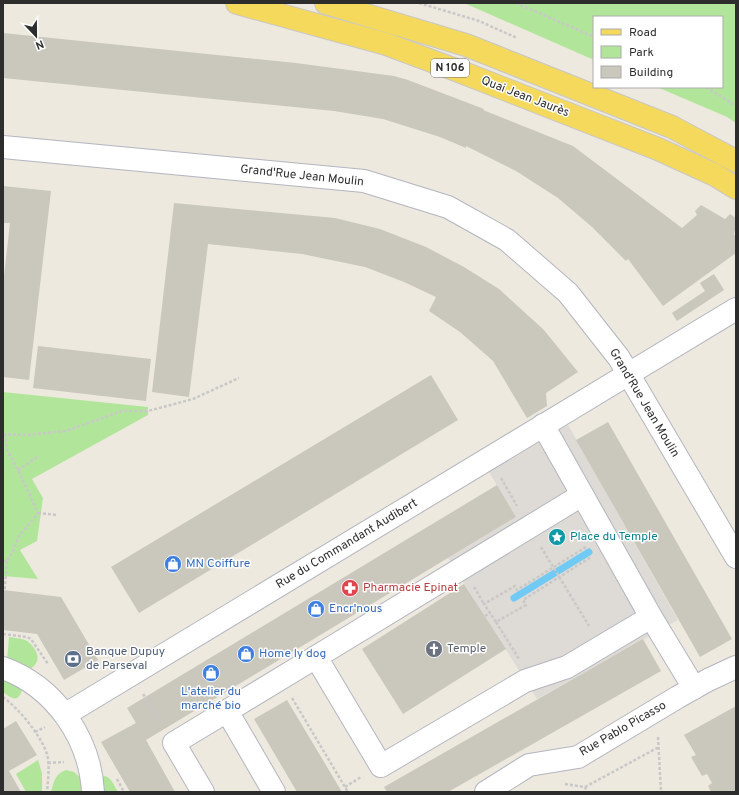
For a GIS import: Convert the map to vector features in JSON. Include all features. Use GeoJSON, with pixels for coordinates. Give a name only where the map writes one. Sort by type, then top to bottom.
{"type":"FeatureCollection","features":[{"type":"Feature","properties":{"kind":"main road","name":"Quai Jean Jaurès"},"geometry":{"type":"LineString","coordinates":[[237,3],[386,44],[658,149],[715,175],[736,188]]}},
{"type":"Feature","properties":{"kind":"main road","name":"N 106"},"geometry":{"type":"LineString","coordinates":[[326,3],[473,48],[672,127],[736,161]]}},
{"type":"Feature","properties":{"kind":"street","name":"Grand'Rue Jean Moulin"},"geometry":{"type":"LineString","coordinates":[[3,147],[364,181],[448,207],[507,240],[568,293],[619,358],[736,558]]}},
{"type":"Feature","properties":{"kind":"street","name":"Rue du Commandant Audibert"},"geometry":{"type":"LineString","coordinates":[[66,714],[736,309]]}},
{"type":"Feature","properties":{"kind":"street"},"geometry":{"type":"LineString","coordinates":[[543,425],[582,495],[601,543],[651,617],[694,688]]}},
{"type":"Feature","properties":{"kind":"street"},"geometry":{"type":"LineString","coordinates":[[203,792],[174,742],[582,495]]}},
{"type":"Feature","properties":{"kind":"street"},"geometry":{"type":"LineString","coordinates":[[316,657],[381,766],[525,681],[567,667],[651,617]]}},
{"type":"Feature","properties":{"kind":"street","name":"Rue Pablo Picasso"},"geometry":{"type":"LineString","coordinates":[[486,792],[529,765],[578,757],[694,688],[736,667]]}},
{"type":"Feature","properties":{"kind":"street"},"geometry":{"type":"LineString","coordinates":[[3,668],[40,689],[54,700],[66,714],[84,750],[89,767],[93,792]]}},
{"type":"Feature","properties":{"kind":"street"},"geometry":{"type":"LineString","coordinates":[[226,711],[274,792]]}},
{"type":"Feature","properties":{"kind":"path"},"geometry":{"type":"LineString","coordinates":[[516,3],[593,37]]}},
{"type":"Feature","properties":{"kind":"path"},"geometry":{"type":"LineString","coordinates":[[708,88],[736,106]]}},
{"type":"Feature","properties":{"kind":"path"},"geometry":{"type":"LineString","coordinates":[[38,513],[7,450],[4,434],[26,435],[66,431],[122,411],[148,410],[193,399],[239,378]]}},
{"type":"Feature","properties":{"kind":"path"},"geometry":{"type":"LineString","coordinates":[[18,470],[37,457]]}},
{"type":"Feature","properties":{"kind":"path"},"geometry":{"type":"LineString","coordinates":[[38,513],[57,515]]}},
{"type":"Feature","properties":{"kind":"path"},"geometry":{"type":"LineString","coordinates":[[3,609],[7,561],[19,536],[38,513]]}},
{"type":"Feature","properties":{"kind":"path"},"geometry":{"type":"LineString","coordinates":[[532,679],[484,604],[515,586],[518,590],[587,546],[601,543]]}},
{"type":"Feature","properties":{"kind":"path"},"geometry":{"type":"LineString","coordinates":[[496,622],[526,605],[523,600],[593,555],[601,543]]}},
{"type":"Feature","properties":{"kind":"path"},"geometry":{"type":"LineString","coordinates":[[553,568],[602,646]]}},
{"type":"Feature","properties":{"kind":"path"},"geometry":{"type":"LineString","coordinates":[[485,616],[490,613]]}},
{"type":"Feature","properties":{"kind":"path"},"geometry":{"type":"LineString","coordinates":[[131,675],[174,742]]}},
{"type":"Feature","properties":{"kind":"path"},"geometry":{"type":"LineString","coordinates":[[281,678],[348,792]]}},
{"type":"Feature","properties":{"kind":"path"},"geometry":{"type":"LineString","coordinates":[[3,697],[21,714],[35,732],[47,755],[49,777],[47,792]]}},
{"type":"Feature","properties":{"kind":"path"},"geometry":{"type":"LineString","coordinates":[[646,716],[658,736],[661,792]]}},
{"type":"Feature","properties":{"kind":"path"},"geometry":{"type":"LineString","coordinates":[[585,788],[659,748]]}},
{"type":"Feature","properties":{"kind":"green space"},"geometry":{"type":"Polygon","coordinates":[[[464,3],[736,3],[736,123],[727,117],[659,88],[723,88],[723,16],[593,16],[593,60],[464,3]]]}},
{"type":"Feature","properties":{"kind":"green space"},"geometry":{"type":"Polygon","coordinates":[[[3,392],[148,407],[148,415],[32,479],[43,498],[37,541],[20,550],[38,579],[3,576],[3,392]]]}},
{"type":"Feature","properties":{"kind":"green space"},"geometry":{"type":"Polygon","coordinates":[[[9,637],[25,640],[30,643],[34,649],[38,658],[35,665],[29,670],[7,661],[9,637]]]}},
{"type":"Feature","properties":{"kind":"green space"},"geometry":{"type":"Polygon","coordinates":[[[3,677],[22,689],[19,697],[12,698],[3,692],[3,677]]]}},
{"type":"Feature","properties":{"kind":"green space"},"geometry":{"type":"Polygon","coordinates":[[[38,760],[42,773],[42,792],[26,792],[16,774],[38,760]]]}},
{"type":"Feature","properties":{"kind":"green space"},"geometry":{"type":"Polygon","coordinates":[[[66,770],[74,772],[83,780],[84,792],[51,792],[57,776],[66,770]]]}},
{"type":"Feature","properties":{"kind":"green space"},"geometry":{"type":"Polygon","coordinates":[[[104,776],[110,779],[118,792],[101,792],[101,778],[104,776]]]}},
{"type":"Feature","properties":{"kind":"shaded area","name":"Place du Temple"},"geometry":{"type":"Polygon","coordinates":[[[562,414],[678,620],[537,699],[448,558],[516,517],[483,462],[562,414]]]}},
{"type":"Feature","properties":{"kind":"building"},"geometry":{"type":"Polygon","coordinates":[[[3,33],[296,63],[394,76],[408,80],[484,109],[483,110],[573,146],[682,228],[697,215],[695,211],[701,205],[725,219],[730,214],[736,218],[734,234],[736,238],[736,253],[663,306],[628,259],[626,261],[592,227],[558,198],[516,171],[466,146],[466,148],[440,137],[383,119],[334,111],[3,78],[3,33]]]}},
{"type":"Feature","properties":{"kind":"building"},"geometry":{"type":"Polygon","coordinates":[[[3,186],[51,191],[29,380],[3,377],[3,285],[10,223],[3,223],[3,186]]]}},
{"type":"Feature","properties":{"kind":"building"},"geometry":{"type":"Polygon","coordinates":[[[174,203],[335,218],[380,229],[426,247],[464,267],[499,289],[544,330],[578,372],[546,393],[547,406],[527,418],[493,361],[460,332],[429,311],[436,297],[404,282],[365,267],[302,254],[208,244],[189,397],[152,392],[174,203]]]}},
{"type":"Feature","properties":{"kind":"building"},"geometry":{"type":"Polygon","coordinates":[[[714,274],[724,290],[677,321],[672,313],[705,291],[700,283],[714,274]]]}},
{"type":"Feature","properties":{"kind":"building"},"geometry":{"type":"Polygon","coordinates":[[[38,346],[151,359],[146,401],[33,388],[38,346]]]}},
{"type":"Feature","properties":{"kind":"building"},"geometry":{"type":"Polygon","coordinates":[[[431,375],[458,420],[139,613],[111,567],[431,375]]]}},
{"type":"Feature","properties":{"kind":"building"},"geometry":{"type":"Polygon","coordinates":[[[608,422],[732,639],[700,657],[576,440],[608,422]]]}},
{"type":"Feature","properties":{"kind":"building"},"geometry":{"type":"Polygon","coordinates":[[[497,485],[516,517],[146,740],[175,792],[130,792],[101,742],[136,723],[127,708],[497,485]]]}},
{"type":"Feature","properties":{"kind":"building","name":"Temple"},"geometry":{"type":"Polygon","coordinates":[[[464,584],[506,649],[403,714],[362,649],[464,584]]]}},
{"type":"Feature","properties":{"kind":"building"},"geometry":{"type":"Polygon","coordinates":[[[3,590],[61,597],[98,660],[64,680],[37,634],[3,630],[3,590]]]}},
{"type":"Feature","properties":{"kind":"building"},"geometry":{"type":"Polygon","coordinates":[[[643,639],[661,671],[448,792],[387,792],[384,787],[643,639]]]}},
{"type":"Feature","properties":{"kind":"building"},"geometry":{"type":"Polygon","coordinates":[[[287,700],[342,792],[297,792],[254,719],[287,700]]]}},
{"type":"Feature","properties":{"kind":"building"},"geometry":{"type":"Polygon","coordinates":[[[736,706],[736,792],[711,792],[708,786],[712,783],[707,774],[702,776],[691,757],[696,755],[684,735],[736,706]]]}},
{"type":"Feature","properties":{"kind":"building"},"geometry":{"type":"Polygon","coordinates":[[[16,721],[37,755],[9,771],[21,792],[3,792],[3,729],[16,721]]]}},
{"type":"Feature","properties":{"kind":"waterway"},"geometry":{"type":"LineString","coordinates":[[514,598],[589,552]]}},
{"type":"Feature","properties":{"kind":"place","name":"Place du Temple"},"geometry":{"type":"Point","coordinates":[557,537]}},
{"type":"Feature","properties":{"kind":"place","name":"MN Coiffure"},"geometry":{"type":"Point","coordinates":[173,564]}},
{"type":"Feature","properties":{"kind":"place","name":"Pharmacie Epinat"},"geometry":{"type":"Point","coordinates":[350,588]}},
{"type":"Feature","properties":{"kind":"place","name":"Encr'nous"},"geometry":{"type":"Point","coordinates":[316,609]}},
{"type":"Feature","properties":{"kind":"place","name":"Temple"},"geometry":{"type":"Point","coordinates":[434,649]}},
{"type":"Feature","properties":{"kind":"place","name":"Home ly dog"},"geometry":{"type":"Point","coordinates":[246,654]}},
{"type":"Feature","properties":{"kind":"place","name":"Banque Dupuy de Parseval"},"geometry":{"type":"Point","coordinates":[73,659]}},
{"type":"Feature","properties":{"kind":"place","name":"L'atelier du marché bio"},"geometry":{"type":"Point","coordinates":[211,673]}}]}
